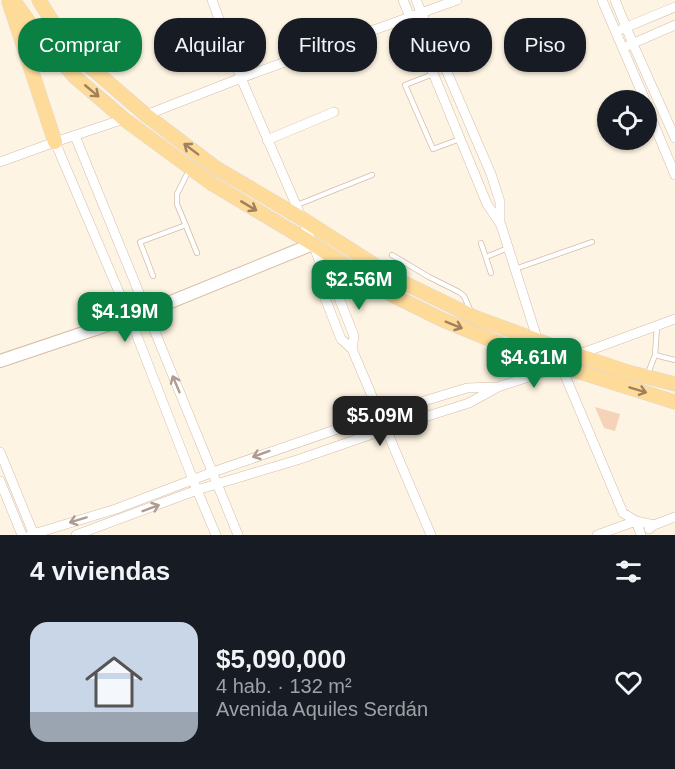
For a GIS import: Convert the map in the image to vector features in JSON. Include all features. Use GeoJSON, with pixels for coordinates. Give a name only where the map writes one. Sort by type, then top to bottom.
{"type":"FeatureCollection","features":[{"type":"Feature","properties":{"kind":"main road"},"geometry":{"type":"LineString","coordinates":[[8,0],[55,142]]}},
{"type":"Feature","properties":{"kind":"main road"},"geometry":{"type":"LineString","coordinates":[[13,0],[42,40],[75,77],[124,119],[211,183],[392,295],[443,320],[511,348],[675,402]]}},
{"type":"Feature","properties":{"kind":"main road"},"geometry":{"type":"LineString","coordinates":[[39,0],[55,26],[88,65],[146,115],[216,168],[298,212],[398,280],[474,317],[577,355],[675,384]]}},
{"type":"Feature","properties":{"kind":"main road"},"geometry":{"type":"LineString","coordinates":[[0,361],[130,318],[313,244]]}},
{"type":"Feature","properties":{"kind":"street"},"geometry":{"type":"LineString","coordinates":[[212,0],[241,78],[313,244],[330,289],[338,293],[354,336],[352,349],[431,535]]}},
{"type":"Feature","properties":{"kind":"street"},"geometry":{"type":"LineString","coordinates":[[403,0],[487,204],[501,225]]}},
{"type":"Feature","properties":{"kind":"street"},"geometry":{"type":"LineString","coordinates":[[416,0],[491,174],[500,202],[501,225],[538,341]]}},
{"type":"Feature","properties":{"kind":"street"},"geometry":{"type":"LineString","coordinates":[[146,115],[457,0]]}},
{"type":"Feature","properties":{"kind":"street"},"geometry":{"type":"LineString","coordinates":[[602,0],[641,90]]}},
{"type":"Feature","properties":{"kind":"street"},"geometry":{"type":"LineString","coordinates":[[615,0],[674,134],[660,137]]}},
{"type":"Feature","properties":{"kind":"street"},"geometry":{"type":"LineString","coordinates":[[615,31],[675,7]]}},
{"type":"Feature","properties":{"kind":"street"},"geometry":{"type":"LineString","coordinates":[[622,47],[675,25]]}},
{"type":"Feature","properties":{"kind":"street"},"geometry":{"type":"LineString","coordinates":[[267,140],[334,112]]}},
{"type":"Feature","properties":{"kind":"street"},"geometry":{"type":"LineString","coordinates":[[0,162],[124,119]]}},
{"type":"Feature","properties":{"kind":"street"},"geometry":{"type":"LineString","coordinates":[[657,130],[675,175]]}},
{"type":"Feature","properties":{"kind":"street"},"geometry":{"type":"LineString","coordinates":[[75,136],[238,535]]}},
{"type":"Feature","properties":{"kind":"street"},"geometry":{"type":"LineString","coordinates":[[55,142],[130,318],[216,535]]}},
{"type":"Feature","properties":{"kind":"street"},"geometry":{"type":"LineString","coordinates":[[96,239],[114,232]]}},
{"type":"Feature","properties":{"kind":"street"},"geometry":{"type":"LineString","coordinates":[[577,355],[675,319]]}},
{"type":"Feature","properties":{"kind":"street"},"geometry":{"type":"LineString","coordinates":[[76,535],[197,490],[469,404],[498,387],[561,366],[623,513],[621,531]]}},
{"type":"Feature","properties":{"kind":"street"},"geometry":{"type":"LineString","coordinates":[[1,456],[32,535],[116,509],[213,472],[381,414],[467,388],[498,387]]}},
{"type":"Feature","properties":{"kind":"street"},"geometry":{"type":"LineString","coordinates":[[167,412],[185,405]]}},
{"type":"Feature","properties":{"kind":"street"},"geometry":{"type":"LineString","coordinates":[[292,444],[297,460]]}},
{"type":"Feature","properties":{"kind":"street"},"geometry":{"type":"LineString","coordinates":[[0,481],[22,535]]}},
{"type":"Feature","properties":{"kind":"street"},"geometry":{"type":"LineString","coordinates":[[8,502],[19,498]]}},
{"type":"Feature","properties":{"kind":"street"},"geometry":{"type":"LineString","coordinates":[[116,509],[120,520]]}},
{"type":"Feature","properties":{"kind":"street"},"geometry":{"type":"LineString","coordinates":[[623,513],[636,521],[654,525]]}},
{"type":"Feature","properties":{"kind":"street"},"geometry":{"type":"LineString","coordinates":[[636,521],[640,535],[654,525],[675,517]]}},
{"type":"Feature","properties":{"kind":"street"},"geometry":{"type":"LineString","coordinates":[[597,535],[621,531],[636,521]]}},
{"type":"Feature","properties":{"kind":"lane"},"geometry":{"type":"LineString","coordinates":[[433,74],[405,85],[433,149],[460,139]]}},
{"type":"Feature","properties":{"kind":"lane"},"geometry":{"type":"LineString","coordinates":[[190,167],[177,194],[177,204],[198,253]]}},
{"type":"Feature","properties":{"kind":"lane"},"geometry":{"type":"LineString","coordinates":[[298,212],[372,175]]}},
{"type":"Feature","properties":{"kind":"lane"},"geometry":{"type":"LineString","coordinates":[[153,276],[140,242],[186,225]]}},
{"type":"Feature","properties":{"kind":"lane"},"geometry":{"type":"LineString","coordinates":[[515,269],[592,242]]}},
{"type":"Feature","properties":{"kind":"lane"},"geometry":{"type":"LineString","coordinates":[[481,243],[491,273]]}},
{"type":"Feature","properties":{"kind":"lane"},"geometry":{"type":"LineString","coordinates":[[486,257],[508,248]]}},
{"type":"Feature","properties":{"kind":"lane"},"geometry":{"type":"LineString","coordinates":[[392,255],[459,292],[464,296],[474,317]]}},
{"type":"Feature","properties":{"kind":"lane"},"geometry":{"type":"LineString","coordinates":[[647,377],[655,356],[657,326]]}},
{"type":"Feature","properties":{"kind":"lane"},"geometry":{"type":"LineString","coordinates":[[655,356],[675,360]]}},
{"type":"Feature","properties":{"kind":"building"},"geometry":{"type":"Polygon","coordinates":[[[595,407],[620,414],[615,431],[604,428],[595,407]]]}}]}
